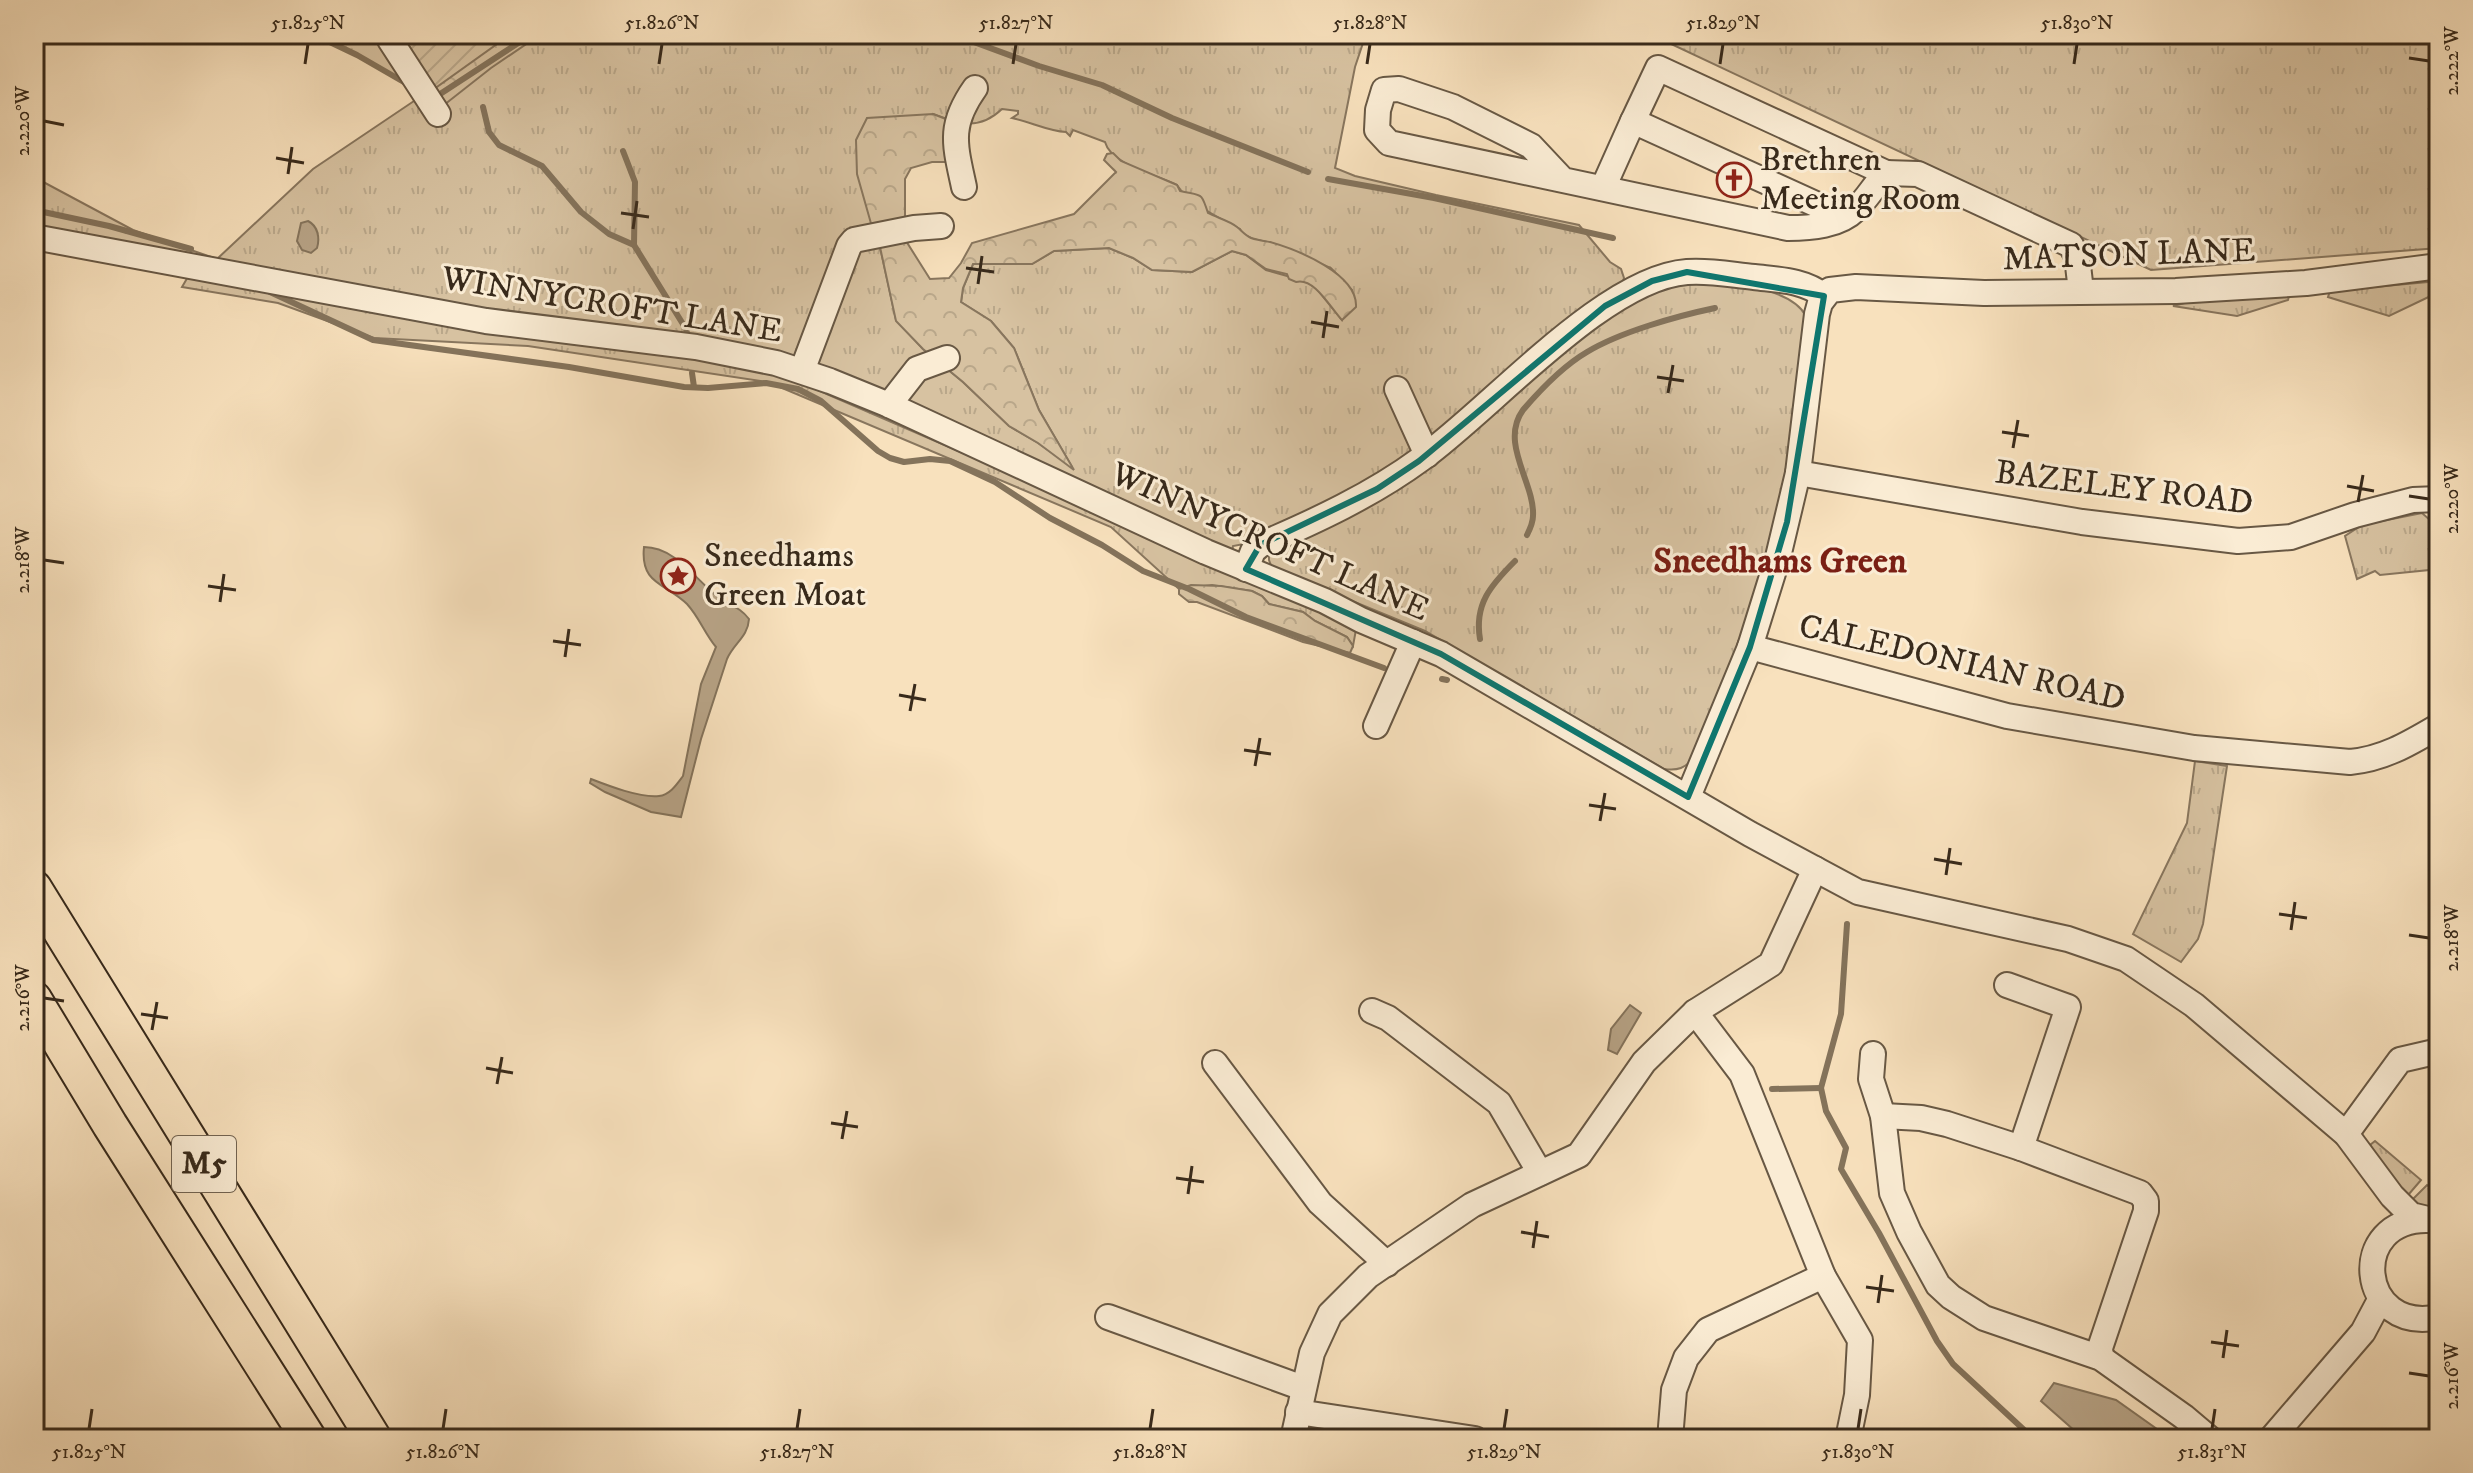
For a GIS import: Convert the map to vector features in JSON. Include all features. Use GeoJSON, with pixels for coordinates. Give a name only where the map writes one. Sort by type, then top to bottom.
{"type":"FeatureCollection","features":[{"type":"Feature","properties":{"kind":"highway","name":"M5"},"geometry":{"type":"LineString","coordinates":[[34,888],[374,1439]]}},
{"type":"Feature","properties":{"kind":"highway","name":"M5"},"geometry":{"type":"LineString","coordinates":[[34,999],[309,1439]]}},
{"type":"Feature","properties":{"kind":"street"},"geometry":{"type":"LineString","coordinates":[[390,40],[438,114]]}},
{"type":"Feature","properties":{"kind":"street"},"geometry":{"type":"LineString","coordinates":[[1603,188],[1658,68],[1886,173],[1918,174],[2071,245],[2077,257],[2081,291]]}},
{"type":"Feature","properties":{"kind":"street"},"geometry":{"type":"LineString","coordinates":[[964,187],[955,140],[956,123],[975,88]]}},
{"type":"Feature","properties":{"kind":"street"},"geometry":{"type":"LineString","coordinates":[[1562,179],[1531,146],[1453,107],[1399,89],[1384,90],[1378,110],[1377,130],[1389,143],[1788,228],[1809,228],[1833,223],[1844,217],[1856,210],[1886,173]]}},
{"type":"Feature","properties":{"kind":"street"},"geometry":{"type":"LineString","coordinates":[[1633,121],[1844,217]]}},
{"type":"Feature","properties":{"kind":"street"},"geometry":{"type":"LineString","coordinates":[[802,371],[849,246],[854,240],[941,226]]}},
{"type":"Feature","properties":{"kind":"street","name":"WINNYCROFT LANE"},"geometry":{"type":"LineString","coordinates":[[34,237],[486,321],[696,347],[747,357],[802,371],[889,405],[1206,552],[1325,601],[1441,654],[1623,762],[1858,892],[2068,939],[2126,959],[2194,1005],[2346,1134],[2392,1196],[2411,1215],[2436,1221]]}},
{"type":"Feature","properties":{"kind":"street","name":"MATSON LANE"},"geometry":{"type":"LineString","coordinates":[[1824,296],[1833,288],[1845,287],[1984,293],[2176,291],[2291,284],[2439,266]]}},
{"type":"Feature","properties":{"kind":"street"},"geometry":{"type":"LineString","coordinates":[[1246,569],[1253,551],[1260,545],[1377,489],[1427,455],[1605,306],[1652,281],[1687,272],[1806,285],[1824,296],[1817,314],[1798,473],[1778,557],[1750,647],[1688,797]]}},
{"type":"Feature","properties":{"kind":"street"},"geometry":{"type":"LineString","coordinates":[[889,405],[917,369],[947,358]]}},
{"type":"Feature","properties":{"kind":"street"},"geometry":{"type":"LineString","coordinates":[[1397,389],[1427,455]]}},
{"type":"Feature","properties":{"kind":"street","name":"BAZELEY ROAD"},"geometry":{"type":"LineString","coordinates":[[1798,473],[2082,522],[2238,541],[2291,537],[2355,515],[2413,500],[2439,499]]}},
{"type":"Feature","properties":{"kind":"street"},"geometry":{"type":"LineString","coordinates":[[1376,726],[1413,642]]}},
{"type":"Feature","properties":{"kind":"street","name":"CALEDONIAN ROAD"},"geometry":{"type":"LineString","coordinates":[[1750,647],[2007,716],[2233,753],[2364,761],[2402,747],[2439,726]]}},
{"type":"Feature","properties":{"kind":"street"},"geometry":{"type":"LineString","coordinates":[[1293,1439],[1312,1353],[1330,1314],[1368,1276],[1472,1205],[1579,1155],[1644,1062],[1695,1012],[1771,964],[1815,869]]}},
{"type":"Feature","properties":{"kind":"street"},"geometry":{"type":"LineString","coordinates":[[2007,985],[2068,1007],[2021,1148]]}},
{"type":"Feature","properties":{"kind":"street"},"geometry":{"type":"LineString","coordinates":[[1372,1011],[1388,1018],[1499,1103],[1540,1173]]}},
{"type":"Feature","properties":{"kind":"street"},"geometry":{"type":"LineString","coordinates":[[1695,1012],[1742,1074],[1823,1276],[1860,1340],[1857,1395],[1848,1439]]}},
{"type":"Feature","properties":{"kind":"street"},"geometry":{"type":"LineString","coordinates":[[2346,1134],[2400,1060],[2439,1051]]}},
{"type":"Feature","properties":{"kind":"street"},"geometry":{"type":"LineString","coordinates":[[1873,1054],[1871,1079],[1883,1116],[1892,1193],[1938,1285],[1984,1318],[2101,1358],[2210,1439]]}},
{"type":"Feature","properties":{"kind":"street"},"geometry":{"type":"LineString","coordinates":[[1215,1063],[1320,1203],[1387,1264]]}},
{"type":"Feature","properties":{"kind":"street"},"geometry":{"type":"LineString","coordinates":[[1883,1116],[1921,1118],[1947,1124],[2140,1193],[2146,1201],[2146,1211],[2100,1348],[2101,1358]]}},
{"type":"Feature","properties":{"kind":"street","name":"WINNYCROFT LANE"},"geometry":{"type":"LineString","coordinates":[[2368,1164],[2386,1234]]}},
{"type":"Feature","properties":{"kind":"street"},"geometry":{"type":"LineString","coordinates":[[2436,1221],[2415,1219],[2399,1224],[2386,1234],[2376,1248],[2372,1281],[2390,1307],[2412,1320],[2439,1317]]}},
{"type":"Feature","properties":{"kind":"street"},"geometry":{"type":"LineString","coordinates":[[1670,1439],[1674,1390],[1686,1358],[1708,1330],[1823,1276]]}},
{"type":"Feature","properties":{"kind":"street"},"geometry":{"type":"LineString","coordinates":[[2271,1439],[2363,1332],[2390,1307]]}},
{"type":"Feature","properties":{"kind":"street"},"geometry":{"type":"LineString","coordinates":[[1108,1317],[1300,1400],[1475,1439]]}},
{"type":"Feature","properties":{"kind":"highlighted area"},"geometry":{"type":"Polygon","coordinates":[[[1687,272],[1824,296],[1787,522],[1750,647],[1688,797],[1441,654],[1246,569],[1260,545],[1377,489],[1419,461],[1605,306],[1652,281],[1687,272]]]}},
{"type":"Feature","properties":{"kind":"green space"},"geometry":{"type":"Polygon","coordinates":[[[313,34],[402,34],[426,75],[411,87],[357,55],[313,34]]]}},
{"type":"Feature","properties":{"kind":"green space"},"geometry":{"type":"Polygon","coordinates":[[[402,34],[511,34],[434,89],[402,34]]]}},
{"type":"Feature","properties":{"kind":"green space"},"geometry":{"type":"Polygon","coordinates":[[[508,34],[541,34],[444,105],[429,90],[508,34]]]}},
{"type":"Feature","properties":{"kind":"green space"},"geometry":{"type":"Polygon","coordinates":[[[524,34],[949,34],[958,41],[963,34],[1366,34],[1355,67],[1335,168],[1355,176],[1436,195],[1579,225],[1610,262],[1621,269],[1624,278],[1620,289],[1405,461],[1249,543],[1233,546],[1232,552],[867,391],[574,327],[34,231],[34,177],[133,230],[217,259],[313,169],[414,101],[524,34]],[[1002,109],[985,120],[969,124],[933,114],[872,227],[880,247],[896,320],[923,349],[1009,426],[1072,467],[1039,410],[1014,348],[991,321],[961,302],[973,264],[1032,264],[1054,251],[1109,248],[1152,270],[1192,272],[1232,251],[1246,255],[1266,270],[1312,283],[1342,320],[1352,290],[1331,268],[1243,234],[1240,229],[1197,204],[1177,185],[1116,157],[1105,142],[1073,130],[1070,136],[1066,132],[1012,118],[1018,111],[1002,109]]]}},
{"type":"Feature","properties":{"kind":"green space"},"geometry":{"type":"Polygon","coordinates":[[[1650,34],[2439,34],[2439,248],[2151,270],[1650,34]]]}},
{"type":"Feature","properties":{"kind":"green space"},"geometry":{"type":"Polygon","coordinates":[[[933,114],[951,121],[952,162],[932,162],[911,168],[905,179],[905,222],[872,227],[857,174],[856,140],[867,118],[933,114]]]}},
{"type":"Feature","properties":{"kind":"green space"},"geometry":{"type":"Polygon","coordinates":[[[1113,153],[1121,161],[1177,185],[1180,191],[1200,196],[1208,213],[1234,225],[1251,238],[1282,246],[1324,265],[1347,284],[1354,295],[1356,307],[1342,320],[1309,284],[1289,279],[1287,274],[1266,269],[1246,255],[1232,251],[1192,272],[1152,270],[1109,248],[1054,251],[1032,264],[973,264],[961,302],[991,321],[1014,348],[1039,410],[1074,470],[1009,426],[896,321],[880,247],[906,241],[930,279],[949,278],[972,243],[1074,214],[1116,172],[1104,160],[1107,154],[1113,153]]]}},
{"type":"Feature","properties":{"kind":"green space"},"geometry":{"type":"Polygon","coordinates":[[[189,275],[770,372],[1357,624],[1353,646],[1347,637],[1303,612],[1269,604],[1252,591],[1212,585],[1179,589],[1111,527],[768,382],[528,346],[374,338],[278,303],[182,287],[189,275]]]}},
{"type":"Feature","properties":{"kind":"green space","name":"Sneedhams Green"},"geometry":{"type":"Polygon","coordinates":[[[1671,279],[1764,290],[1782,296],[1806,316],[1795,438],[1754,610],[1694,758],[1687,764],[1677,769],[1664,769],[1425,631],[1272,568],[1269,553],[1542,360],[1671,279]]]}},
{"type":"Feature","properties":{"kind":"green space"},"geometry":{"type":"Polygon","coordinates":[[[2439,281],[2439,292],[2389,316],[2328,297],[2330,291],[2439,281]]]}},
{"type":"Feature","properties":{"kind":"green space"},"geometry":{"type":"Polygon","coordinates":[[[2289,296],[2288,300],[2237,316],[2173,306],[2200,299],[2289,296]]]}},
{"type":"Feature","properties":{"kind":"green space"},"geometry":{"type":"Polygon","coordinates":[[[2422,513],[2439,528],[2439,569],[2380,575],[2375,571],[2357,579],[2345,536],[2362,525],[2422,513]]]}},
{"type":"Feature","properties":{"kind":"green space"},"geometry":{"type":"Polygon","coordinates":[[[1191,585],[1252,591],[1269,604],[1303,612],[1347,637],[1353,646],[1350,653],[1303,642],[1197,602],[1189,602],[1179,594],[1179,589],[1191,585]]]}},
{"type":"Feature","properties":{"kind":"green space"},"geometry":{"type":"Polygon","coordinates":[[[2195,761],[2227,766],[2203,924],[2198,939],[2181,962],[2133,934],[2187,823],[2195,761]]]}},
{"type":"Feature","properties":{"kind":"green space"},"geometry":{"type":"Polygon","coordinates":[[[2375,1141],[2421,1180],[2403,1201],[2370,1145],[2375,1141]]]}},
{"type":"Feature","properties":{"kind":"green space"},"geometry":{"type":"Polygon","coordinates":[[[2427,1185],[2439,1194],[2439,1218],[2408,1204],[2427,1185]]]}},
{"type":"Feature","properties":{"kind":"shaded area"},"geometry":{"type":"Polygon","coordinates":[[[308,221],[318,236],[317,248],[311,253],[302,250],[297,241],[301,223],[308,221]]]}},
{"type":"Feature","properties":{"kind":"shaded area"},"geometry":{"type":"Polygon","coordinates":[[[644,547],[655,548],[675,558],[718,597],[749,619],[746,631],[727,659],[701,739],[681,817],[651,812],[590,783],[591,779],[651,796],[667,794],[673,789],[683,776],[701,684],[716,647],[687,604],[650,576],[646,569],[644,547]]]}},
{"type":"Feature","properties":{"kind":"shaded area"},"geometry":{"type":"Polygon","coordinates":[[[1630,1005],[1641,1013],[1617,1054],[1608,1050],[1611,1029],[1630,1005]]]}},
{"type":"Feature","properties":{"kind":"shaded area"},"geometry":{"type":"Polygon","coordinates":[[[2054,1383],[2116,1400],[2171,1439],[2084,1439],[2041,1401],[2054,1383]]]}},
{"type":"Feature","properties":{"kind":"waterway"},"geometry":{"type":"LineString","coordinates":[[313,34],[409,85]]}},
{"type":"Feature","properties":{"kind":"waterway"},"geometry":{"type":"LineString","coordinates":[[434,98],[532,34]]}},
{"type":"Feature","properties":{"kind":"waterway"},"geometry":{"type":"LineString","coordinates":[[959,34],[1039,66],[1102,85],[1172,118],[1308,172]]}},
{"type":"Feature","properties":{"kind":"waterway"},"geometry":{"type":"LineString","coordinates":[[483,107],[489,132],[499,145],[542,166],[581,212],[609,234],[634,245]]}},
{"type":"Feature","properties":{"kind":"waterway"},"geometry":{"type":"LineString","coordinates":[[623,151],[635,182],[634,245],[686,329],[689,341]]}},
{"type":"Feature","properties":{"kind":"waterway"},"geometry":{"type":"LineString","coordinates":[[1328,179],[1434,198],[1613,238]]}},
{"type":"Feature","properties":{"kind":"waterway"},"geometry":{"type":"LineString","coordinates":[[34,210],[109,226],[191,249]]}},
{"type":"Feature","properties":{"kind":"waterway"},"geometry":{"type":"LineString","coordinates":[[270,292],[373,340],[569,367],[684,387],[766,383],[798,389],[821,401],[890,458],[904,462],[930,459],[950,461],[995,482],[1050,518],[1143,571],[1246,617],[1384,668]]}},
{"type":"Feature","properties":{"kind":"waterway"},"geometry":{"type":"LineString","coordinates":[[1527,535],[1533,516],[1532,503],[1515,436],[1523,410],[1561,371],[1600,345],[1649,326],[1715,308]]}},
{"type":"Feature","properties":{"kind":"waterway"},"geometry":{"type":"LineString","coordinates":[[692,373],[694,387]]}},
{"type":"Feature","properties":{"kind":"waterway"},"geometry":{"type":"LineString","coordinates":[[1480,639],[1480,615],[1486,596],[1515,561]]}},
{"type":"Feature","properties":{"kind":"waterway"},"geometry":{"type":"LineString","coordinates":[[1442,679],[1447,680]]}},
{"type":"Feature","properties":{"kind":"waterway"},"geometry":{"type":"LineString","coordinates":[[1847,924],[1841,1014],[1821,1088],[1826,1111],[1846,1148],[1841,1169],[1937,1341],[1953,1364],[2034,1439]]}},
{"type":"Feature","properties":{"kind":"waterway"},"geometry":{"type":"LineString","coordinates":[[1772,1089],[1821,1088]]}},
{"type":"Feature","properties":{"kind":"place","name":"Brethren Meeting Room"},"geometry":{"type":"Point","coordinates":[1734,180]}},
{"type":"Feature","properties":{"kind":"place","name":"Sneedhams Green Moat"},"geometry":{"type":"Point","coordinates":[678,576]}},
{"type":"Feature","properties":{"kind":"district","name":"Sneedhams Green"},"geometry":{"type":"Point","coordinates":[1780,561]}}]}
